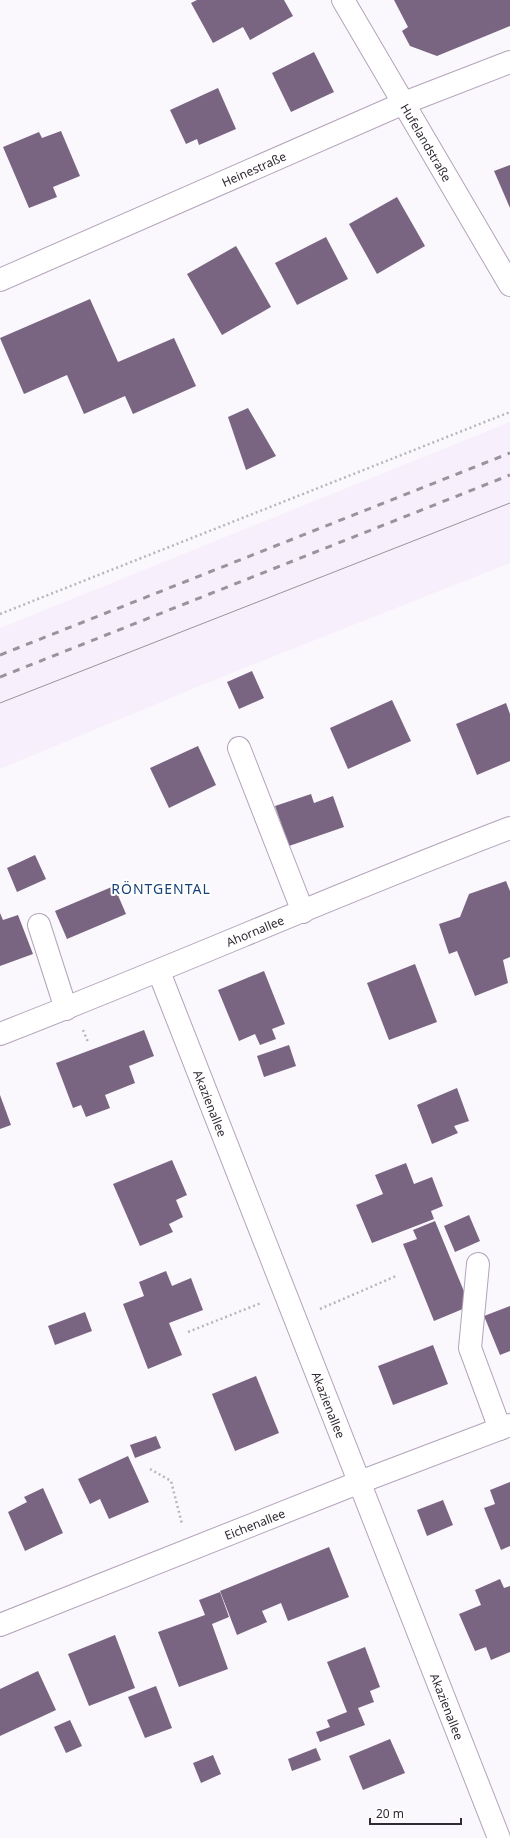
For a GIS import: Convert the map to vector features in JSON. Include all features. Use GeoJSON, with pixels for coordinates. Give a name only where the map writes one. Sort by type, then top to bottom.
{"type":"FeatureCollection","features":[{"type":"Feature","properties":{"kind":"street","name":"Hufelandstraße"},"geometry":{"type":"LineString","coordinates":[[343,0],[510,285]]}},
{"type":"Feature","properties":{"kind":"street","name":"Heinestraße"},"geometry":{"type":"LineString","coordinates":[[0,280],[404,103],[510,62]]}},
{"type":"Feature","properties":{"kind":"street"},"geometry":{"type":"LineString","coordinates":[[239,748],[303,912]]}},
{"type":"Feature","properties":{"kind":"street","name":"Ahornallee"},"geometry":{"type":"LineString","coordinates":[[0,1034],[159,972],[453,850],[510,828]]}},
{"type":"Feature","properties":{"kind":"street"},"geometry":{"type":"LineString","coordinates":[[39,925],[66,1009]]}},
{"type":"Feature","properties":{"kind":"street","name":"Akazienallee"},"geometry":{"type":"LineString","coordinates":[[159,972],[499,1838]]}},
{"type":"Feature","properties":{"kind":"street"},"geometry":{"type":"LineString","coordinates":[[478,1264],[470,1348],[505,1427]]}},
{"type":"Feature","properties":{"kind":"street","name":"Eichenallee"},"geometry":{"type":"LineString","coordinates":[[0,1625],[360,1482],[505,1427]]}},
{"type":"Feature","properties":{"kind":"path"},"geometry":{"type":"LineString","coordinates":[[0,614],[510,412]]}},
{"type":"Feature","properties":{"kind":"path"},"geometry":{"type":"LineString","coordinates":[[296,1320],[396,1276]]}},
{"type":"Feature","properties":{"kind":"path"},"geometry":{"type":"LineString","coordinates":[[188,1332],[245,1310],[285,1292]]}},
{"type":"Feature","properties":{"kind":"path"},"geometry":{"type":"LineString","coordinates":[[150,1469],[171,1481],[189,1550]]}},
{"type":"Feature","properties":{"kind":"shaded area"},"geometry":{"type":"Polygon","coordinates":[[[510,422],[510,563],[224,676],[0,769],[0,628],[510,422]]]}},
{"type":"Feature","properties":{"kind":"building"},"geometry":{"type":"Polygon","coordinates":[[[197,0],[284,0],[293,16],[250,40],[243,27],[213,43],[191,3],[197,0]]]}},
{"type":"Feature","properties":{"kind":"building"},"geometry":{"type":"Polygon","coordinates":[[[394,0],[510,0],[510,26],[437,56],[410,46],[402,31],[408,27],[394,0]]]}},
{"type":"Feature","properties":{"kind":"building"},"geometry":{"type":"Polygon","coordinates":[[[314,52],[334,92],[291,112],[272,73],[314,52]]]}},
{"type":"Feature","properties":{"kind":"building"},"geometry":{"type":"Polygon","coordinates":[[[218,88],[236,129],[199,145],[197,139],[186,144],[170,110],[218,88]]]}},
{"type":"Feature","properties":{"kind":"building"},"geometry":{"type":"Polygon","coordinates":[[[61,131],[80,176],[53,187],[57,197],[29,208],[3,147],[39,132],[42,138],[61,131]]]}},
{"type":"Feature","properties":{"kind":"building"},"geometry":{"type":"Polygon","coordinates":[[[510,165],[510,208],[494,171],[510,165]]]}},
{"type":"Feature","properties":{"kind":"building"},"geometry":{"type":"Polygon","coordinates":[[[397,197],[425,246],[377,274],[349,224],[397,197]]]}},
{"type":"Feature","properties":{"kind":"building"},"geometry":{"type":"Polygon","coordinates":[[[326,237],[348,279],[297,305],[275,263],[326,237]]]}},
{"type":"Feature","properties":{"kind":"building"},"geometry":{"type":"Polygon","coordinates":[[[236,246],[271,307],[222,335],[187,274],[236,246]]]}},
{"type":"Feature","properties":{"kind":"building"},"geometry":{"type":"Polygon","coordinates":[[[90,299],[118,362],[174,338],[196,386],[133,414],[125,396],[84,414],[67,375],[24,394],[0,338],[90,299]]]}},
{"type":"Feature","properties":{"kind":"building"},"geometry":{"type":"Polygon","coordinates":[[[248,408],[276,456],[246,470],[228,417],[248,408]]]}},
{"type":"Feature","properties":{"kind":"building"},"geometry":{"type":"Polygon","coordinates":[[[252,671],[264,698],[239,709],[227,682],[252,671]]]}},
{"type":"Feature","properties":{"kind":"building"},"geometry":{"type":"Polygon","coordinates":[[[392,700],[411,741],[348,769],[330,728],[392,700]]]}},
{"type":"Feature","properties":{"kind":"building"},"geometry":{"type":"Polygon","coordinates":[[[506,703],[510,714],[510,761],[477,775],[456,724],[506,703]]]}},
{"type":"Feature","properties":{"kind":"building"},"geometry":{"type":"Polygon","coordinates":[[[198,746],[216,785],[169,808],[150,768],[198,746]]]}},
{"type":"Feature","properties":{"kind":"building"},"geometry":{"type":"Polygon","coordinates":[[[311,794],[314,803],[333,796],[344,827],[289,846],[275,806],[311,794]]]}},
{"type":"Feature","properties":{"kind":"building"},"geometry":{"type":"Polygon","coordinates":[[[35,855],[46,879],[17,892],[7,868],[35,855]]]}},
{"type":"Feature","properties":{"kind":"building"},"geometry":{"type":"Polygon","coordinates":[[[506,881],[510,891],[510,957],[503,960],[508,983],[475,996],[457,951],[449,954],[439,924],[460,917],[469,894],[506,881]]]}},
{"type":"Feature","properties":{"kind":"building"},"geometry":{"type":"Polygon","coordinates":[[[114,886],[126,914],[67,939],[55,911],[114,886]]]}},
{"type":"Feature","properties":{"kind":"building"},"geometry":{"type":"Polygon","coordinates":[[[0,913],[3,920],[18,915],[33,954],[0,966],[0,913]]]}},
{"type":"Feature","properties":{"kind":"building"},"geometry":{"type":"Polygon","coordinates":[[[415,964],[437,1022],[389,1040],[367,983],[415,964]]]}},
{"type":"Feature","properties":{"kind":"building"},"geometry":{"type":"Polygon","coordinates":[[[264,971],[285,1024],[272,1029],[276,1039],[260,1045],[255,1034],[239,1041],[218,990],[264,971]]]}},
{"type":"Feature","properties":{"kind":"building"},"geometry":{"type":"Polygon","coordinates":[[[144,1030],[154,1056],[129,1066],[135,1083],[105,1095],[110,1108],[86,1117],[81,1105],[73,1108],[56,1063],[144,1030]]]}},
{"type":"Feature","properties":{"kind":"building"},"geometry":{"type":"Polygon","coordinates":[[[289,1045],[296,1066],[264,1077],[257,1056],[289,1045]]]}},
{"type":"Feature","properties":{"kind":"building"},"geometry":{"type":"Polygon","coordinates":[[[457,1088],[469,1121],[454,1126],[458,1133],[432,1144],[417,1105],[457,1088]]]}},
{"type":"Feature","properties":{"kind":"building"},"geometry":{"type":"Polygon","coordinates":[[[0,1095],[11,1125],[0,1129],[0,1095]]]}},
{"type":"Feature","properties":{"kind":"building"},"geometry":{"type":"Polygon","coordinates":[[[172,1160],[187,1195],[176,1200],[183,1217],[169,1224],[173,1232],[140,1246],[113,1184],[172,1160]]]}},
{"type":"Feature","properties":{"kind":"building"},"geometry":{"type":"Polygon","coordinates":[[[406,1163],[414,1184],[432,1177],[443,1206],[431,1211],[434,1219],[372,1243],[356,1205],[383,1194],[375,1175],[406,1163]]]}},
{"type":"Feature","properties":{"kind":"building"},"geometry":{"type":"Polygon","coordinates":[[[469,1215],[480,1241],[455,1252],[444,1226],[469,1215]]]}},
{"type":"Feature","properties":{"kind":"building"},"geometry":{"type":"Polygon","coordinates":[[[435,1221],[470,1306],[434,1321],[403,1244],[417,1239],[413,1230],[435,1221]]]}},
{"type":"Feature","properties":{"kind":"building"},"geometry":{"type":"Polygon","coordinates":[[[166,1271],[172,1286],[191,1278],[203,1310],[169,1323],[182,1355],[148,1369],[123,1304],[144,1296],[139,1282],[166,1271]]]}},
{"type":"Feature","properties":{"kind":"building"},"geometry":{"type":"Polygon","coordinates":[[[510,1306],[510,1351],[500,1355],[484,1316],[510,1306]]]}},
{"type":"Feature","properties":{"kind":"building"},"geometry":{"type":"Polygon","coordinates":[[[85,1312],[92,1331],[55,1345],[48,1326],[85,1312]]]}},
{"type":"Feature","properties":{"kind":"building"},"geometry":{"type":"Polygon","coordinates":[[[433,1345],[448,1384],[393,1405],[378,1366],[433,1345]]]}},
{"type":"Feature","properties":{"kind":"building"},"geometry":{"type":"Polygon","coordinates":[[[256,1376],[279,1433],[235,1451],[212,1394],[256,1376]]]}},
{"type":"Feature","properties":{"kind":"building"},"geometry":{"type":"Polygon","coordinates":[[[156,1436],[161,1448],[135,1458],[130,1445],[156,1436]]]}},
{"type":"Feature","properties":{"kind":"building"},"geometry":{"type":"Polygon","coordinates":[[[128,1456],[149,1502],[109,1519],[100,1499],[90,1504],[78,1479],[128,1456]]]}},
{"type":"Feature","properties":{"kind":"building"},"geometry":{"type":"Polygon","coordinates":[[[510,1482],[510,1546],[501,1550],[484,1508],[495,1504],[490,1490],[510,1482]]]}},
{"type":"Feature","properties":{"kind":"building"},"geometry":{"type":"Polygon","coordinates":[[[43,1488],[63,1533],[25,1551],[8,1512],[27,1502],[24,1497],[43,1488]]]}},
{"type":"Feature","properties":{"kind":"building"},"geometry":{"type":"Polygon","coordinates":[[[443,1500],[453,1525],[427,1536],[417,1510],[443,1500]]]}},
{"type":"Feature","properties":{"kind":"building"},"geometry":{"type":"Polygon","coordinates":[[[329,1547],[349,1597],[288,1621],[281,1603],[262,1611],[267,1622],[237,1635],[220,1591],[329,1547]]]}},
{"type":"Feature","properties":{"kind":"building"},"geometry":{"type":"Polygon","coordinates":[[[500,1579],[504,1588],[510,1586],[510,1652],[491,1660],[486,1647],[475,1651],[459,1614],[481,1605],[475,1590],[500,1579]]]}},
{"type":"Feature","properties":{"kind":"building"},"geometry":{"type":"Polygon","coordinates":[[[220,1592],[229,1617],[212,1624],[228,1669],[179,1687],[158,1632],[205,1615],[199,1600],[220,1592]]]}},
{"type":"Feature","properties":{"kind":"building"},"geometry":{"type":"Polygon","coordinates":[[[115,1635],[135,1688],[89,1706],[68,1654],[115,1635]]]}},
{"type":"Feature","properties":{"kind":"building"},"geometry":{"type":"Polygon","coordinates":[[[365,1647],[380,1687],[370,1691],[374,1702],[358,1708],[365,1725],[320,1742],[316,1732],[330,1727],[327,1720],[347,1712],[327,1662],[365,1647]]]}},
{"type":"Feature","properties":{"kind":"building"},"geometry":{"type":"Polygon","coordinates":[[[38,1671],[56,1710],[0,1736],[0,1689],[38,1671]]]}},
{"type":"Feature","properties":{"kind":"building"},"geometry":{"type":"Polygon","coordinates":[[[156,1686],[172,1728],[145,1738],[128,1697],[156,1686]]]}},
{"type":"Feature","properties":{"kind":"building"},"geometry":{"type":"Polygon","coordinates":[[[70,1720],[82,1746],[66,1753],[54,1727],[70,1720]]]}},
{"type":"Feature","properties":{"kind":"building"},"geometry":{"type":"Polygon","coordinates":[[[390,1739],[405,1773],[363,1790],[349,1756],[390,1739]]]}},
{"type":"Feature","properties":{"kind":"building"},"geometry":{"type":"Polygon","coordinates":[[[316,1748],[321,1760],[292,1771],[288,1759],[316,1748]]]}},
{"type":"Feature","properties":{"kind":"building"},"geometry":{"type":"Polygon","coordinates":[[[213,1755],[221,1774],[201,1783],[193,1763],[213,1755]]]}},
{"type":"Feature","properties":{"kind":"tram line"},"geometry":{"type":"LineString","coordinates":[[0,703],[510,503]]}},
{"type":"Feature","properties":{"kind":"railway"},"geometry":{"type":"LineString","coordinates":[[0,655],[510,453]]}},
{"type":"Feature","properties":{"kind":"railway"},"geometry":{"type":"LineString","coordinates":[[0,677],[510,475]]}},
{"type":"Feature","properties":{"kind":"district","name":"RÖNTGENTAL"},"geometry":{"type":"Point","coordinates":[161,888]}}]}
